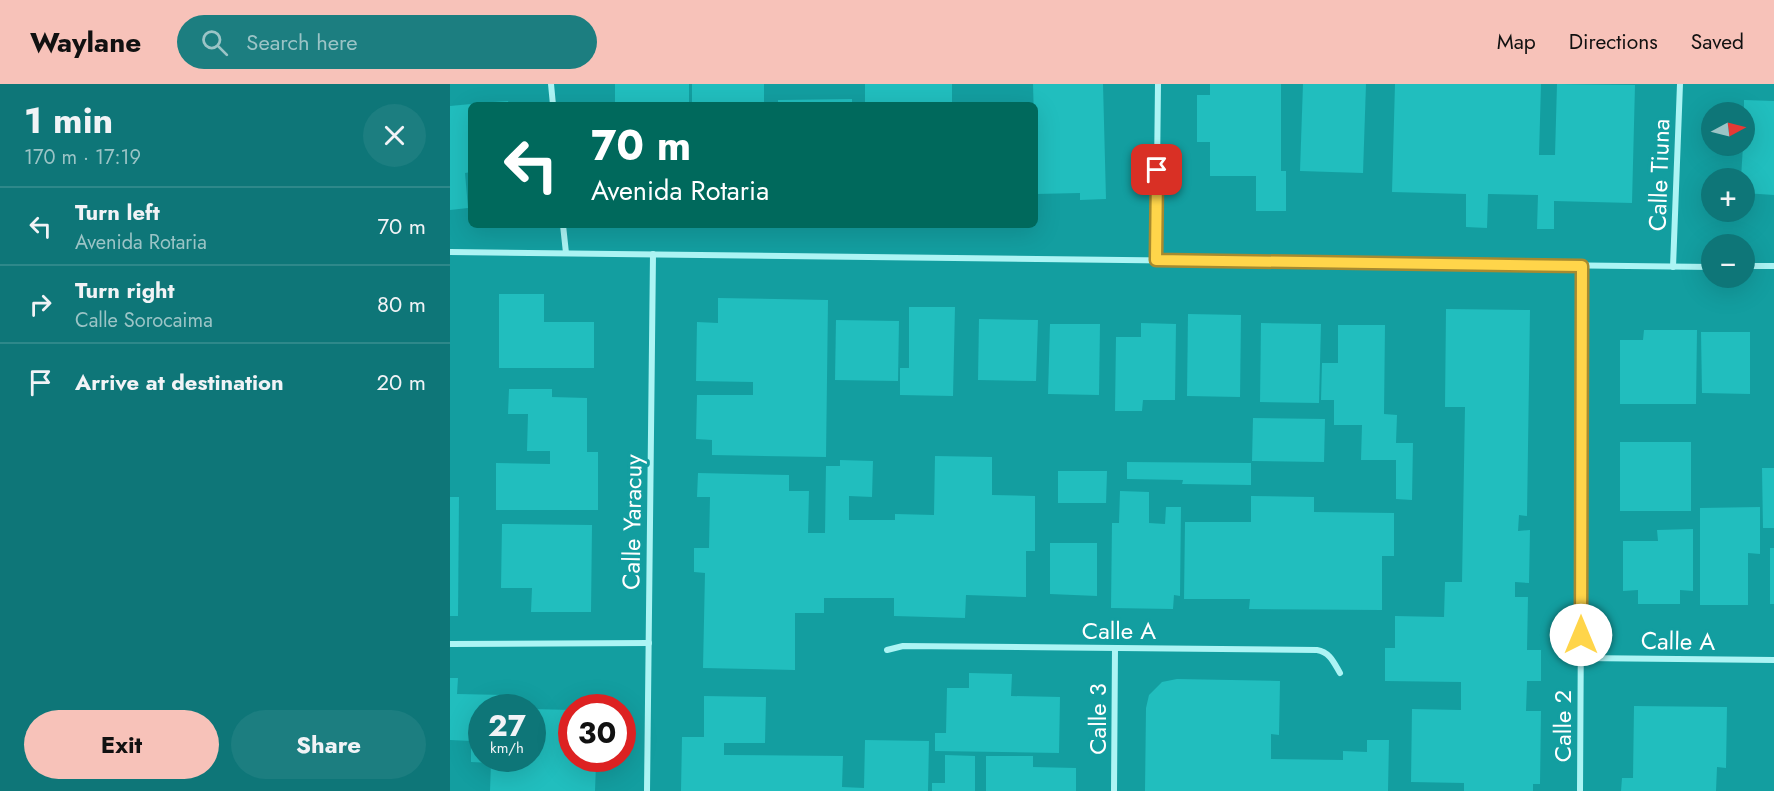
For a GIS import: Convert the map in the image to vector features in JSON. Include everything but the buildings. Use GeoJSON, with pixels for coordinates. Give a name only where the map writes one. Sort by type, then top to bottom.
{"type":"FeatureCollection","features":[{"type":"Feature","properties":{"kind":"street"},"geometry":{"type":"LineString","coordinates":[[551,84],[553,102]]}},
{"type":"Feature","properties":{"kind":"street"},"geometry":{"type":"LineString","coordinates":[[1156,260],[1158,84]]}},
{"type":"Feature","properties":{"kind":"street","name":"Calle Tiuna"},"geometry":{"type":"LineString","coordinates":[[1673,267],[1680,84]]}},
{"type":"Feature","properties":{"kind":"street"},"geometry":{"type":"LineString","coordinates":[[563,228],[566,253]]}},
{"type":"Feature","properties":{"kind":"street"},"geometry":{"type":"LineString","coordinates":[[450,252],[1701,267]]}},
{"type":"Feature","properties":{"kind":"street","name":"Calle Yaracuy"},"geometry":{"type":"LineString","coordinates":[[647,791],[652,254]]}},
{"type":"Feature","properties":{"kind":"street","name":"Calle 2"},"geometry":{"type":"LineString","coordinates":[[1580,791],[1582,266]]}},
{"type":"Feature","properties":{"kind":"street"},"geometry":{"type":"LineString","coordinates":[[1755,266],[1774,266]]}},
{"type":"Feature","properties":{"kind":"street"},"geometry":{"type":"LineString","coordinates":[[450,644],[649,642]]}},
{"type":"Feature","properties":{"kind":"street","name":"Calle A"},"geometry":{"type":"LineString","coordinates":[[887,650],[903,646],[1317,650],[1324,651],[1340,673]]}},
{"type":"Feature","properties":{"kind":"street","name":"Calle 3"},"geometry":{"type":"LineString","coordinates":[[1114,791],[1116,648]]}},
{"type":"Feature","properties":{"kind":"street","name":"Calle A"},"geometry":{"type":"LineString","coordinates":[[1581,658],[1774,660]]}},
{"type":"Feature","properties":{"kind":"route"},"geometry":{"type":"LineString","coordinates":[[1157,170],[1156,260],[1582,266],[1581,635]]}}]}
